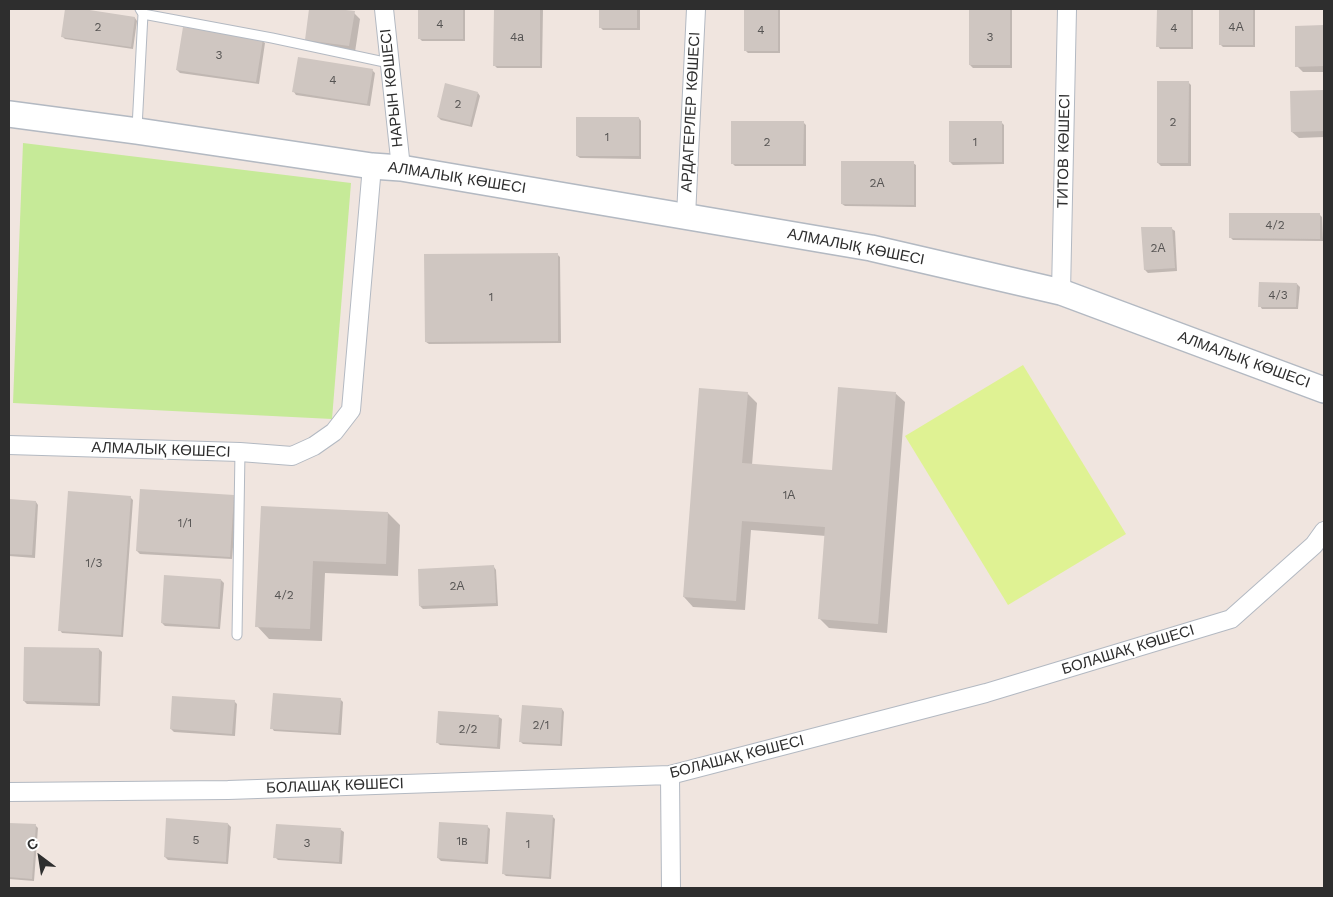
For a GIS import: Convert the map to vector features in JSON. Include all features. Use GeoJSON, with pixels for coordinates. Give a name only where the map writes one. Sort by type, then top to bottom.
{"type":"FeatureCollection","features":[{"type":"Feature","properties":{"kind":"street","name":"НАРЫН КӨШЕСІ"},"geometry":{"type":"LineString","coordinates":[[384,9],[401,168]]}},
{"type":"Feature","properties":{"kind":"street","name":"АРДАГЕРЛЕР КӨШЕСІ"},"geometry":{"type":"LineString","coordinates":[[686,216],[696,9]]}},
{"type":"Feature","properties":{"kind":"street","name":"ТИТОВ КӨШЕСІ"},"geometry":{"type":"LineString","coordinates":[[1061,292],[1067,9]]}},
{"type":"Feature","properties":{"kind":"street","name":"АЛМАЛЫҚ КӨШЕСІ"},"geometry":{"type":"LineString","coordinates":[[9,114],[372,166],[401,168],[871,248],[1061,292],[1324,390]]}},
{"type":"Feature","properties":{"kind":"street","name":"АЛМАЛЫҚ КӨШЕСІ"},"geometry":{"type":"LineString","coordinates":[[9,445],[240,452],[292,456],[314,446],[334,432],[351,410],[372,166]]}},
{"type":"Feature","properties":{"kind":"street","name":"БОЛАШАҚ КӨШЕСІ"},"geometry":{"type":"LineString","coordinates":[[9,792],[228,790],[670,776],[986,693],[1231,619],[1314,545],[1324,531]]}},
{"type":"Feature","properties":{"kind":"street"},"geometry":{"type":"LineString","coordinates":[[670,776],[671,888]]}},
{"type":"Feature","properties":{"kind":"lane"},"geometry":{"type":"LineString","coordinates":[[137,131],[142,12],[389,63]]}},
{"type":"Feature","properties":{"kind":"lane"},"geometry":{"type":"LineString","coordinates":[[237,635],[240,452]]}},
{"type":"Feature","properties":{"kind":"green space"},"geometry":{"type":"Polygon","coordinates":[[[23,143],[351,183],[332,419],[13,403],[23,143]]]}},
{"type":"Feature","properties":{"kind":"green space"},"geometry":{"type":"Polygon","coordinates":[[[1023,365],[1126,534],[1008,605],[905,436],[1023,365]]]}},
{"type":"Feature","properties":{"kind":"building"},"geometry":{"type":"Polygon","coordinates":[[[65,9],[83,9],[135,17],[131,47],[61,37],[65,9]]]}},
{"type":"Feature","properties":{"kind":"building"},"geometry":{"type":"Polygon","coordinates":[[[309,9],[355,11],[349,46],[305,40],[309,9]]]}},
{"type":"Feature","properties":{"kind":"building"},"geometry":{"type":"Polygon","coordinates":[[[418,9],[463,9],[463,39],[418,39],[418,9]]]}},
{"type":"Feature","properties":{"kind":"building"},"geometry":{"type":"Polygon","coordinates":[[[494,9],[540,9],[540,66],[493,66],[494,9]]]}},
{"type":"Feature","properties":{"kind":"building"},"geometry":{"type":"Polygon","coordinates":[[[599,9],[637,9],[637,28],[599,28],[599,9]]]}},
{"type":"Feature","properties":{"kind":"building"},"geometry":{"type":"Polygon","coordinates":[[[744,9],[778,9],[778,51],[744,51],[744,9]]]}},
{"type":"Feature","properties":{"kind":"building"},"geometry":{"type":"Polygon","coordinates":[[[969,9],[1010,9],[1010,65],[969,65],[969,9]]]}},
{"type":"Feature","properties":{"kind":"building"},"geometry":{"type":"Polygon","coordinates":[[[1157,9],[1191,9],[1191,47],[1156,47],[1157,9]]]}},
{"type":"Feature","properties":{"kind":"building"},"geometry":{"type":"Polygon","coordinates":[[[1219,9],[1253,9],[1253,45],[1219,45],[1219,9]]]}},
{"type":"Feature","properties":{"kind":"building"},"geometry":{"type":"Polygon","coordinates":[[[1324,25],[1324,66],[1295,67],[1295,26],[1324,25]]]}},
{"type":"Feature","properties":{"kind":"building"},"geometry":{"type":"Polygon","coordinates":[[[183,27],[263,39],[256,82],[176,70],[183,27]]]}},
{"type":"Feature","properties":{"kind":"building"},"geometry":{"type":"Polygon","coordinates":[[[298,57],[373,69],[367,104],[292,92],[298,57]]]}},
{"type":"Feature","properties":{"kind":"building"},"geometry":{"type":"Polygon","coordinates":[[[1157,81],[1189,81],[1188,163],[1157,163],[1157,81]]]}},
{"type":"Feature","properties":{"kind":"building"},"geometry":{"type":"Polygon","coordinates":[[[445,83],[478,92],[470,125],[437,117],[445,83]]]}},
{"type":"Feature","properties":{"kind":"building"},"geometry":{"type":"Polygon","coordinates":[[[1324,90],[1324,131],[1291,132],[1290,91],[1324,90]]]}},
{"type":"Feature","properties":{"kind":"building"},"geometry":{"type":"Polygon","coordinates":[[[576,117],[639,117],[639,156],[576,156],[576,117]]]}},
{"type":"Feature","properties":{"kind":"building"},"geometry":{"type":"Polygon","coordinates":[[[731,121],[804,121],[803,164],[731,164],[731,121]]]}},
{"type":"Feature","properties":{"kind":"building"},"geometry":{"type":"Polygon","coordinates":[[[949,121],[1002,121],[1002,162],[949,162],[949,121]]]}},
{"type":"Feature","properties":{"kind":"building"},"geometry":{"type":"Polygon","coordinates":[[[841,161],[914,161],[914,205],[841,204],[841,161]]]}},
{"type":"Feature","properties":{"kind":"building"},"geometry":{"type":"Polygon","coordinates":[[[1229,213],[1320,213],[1320,239],[1229,238],[1229,213]]]}},
{"type":"Feature","properties":{"kind":"building"},"geometry":{"type":"Polygon","coordinates":[[[1141,227],[1172,227],[1175,268],[1144,270],[1141,227]]]}},
{"type":"Feature","properties":{"kind":"building"},"geometry":{"type":"Polygon","coordinates":[[[558,253],[558,341],[425,342],[424,254],[558,253]]]}},
{"type":"Feature","properties":{"kind":"building"},"geometry":{"type":"Polygon","coordinates":[[[1259,282],[1297,283],[1296,307],[1258,307],[1259,282]]]}},
{"type":"Feature","properties":{"kind":"building"},"geometry":{"type":"Polygon","coordinates":[[[838,387],[896,392],[878,624],[818,619],[825,527],[742,521],[736,601],[683,597],[699,388],[748,392],[742,463],[832,470],[838,387]]]}},
{"type":"Feature","properties":{"kind":"building"},"geometry":{"type":"Polygon","coordinates":[[[140,489],[234,495],[230,557],[136,551],[140,489]]]}},
{"type":"Feature","properties":{"kind":"building"},"geometry":{"type":"Polygon","coordinates":[[[68,491],[131,496],[121,635],[58,631],[68,491]]]}},
{"type":"Feature","properties":{"kind":"building"},"geometry":{"type":"Polygon","coordinates":[[[9,499],[36,501],[32,555],[9,554],[9,499]]]}},
{"type":"Feature","properties":{"kind":"building"},"geometry":{"type":"Polygon","coordinates":[[[261,506],[388,512],[386,564],[313,561],[310,629],[255,627],[261,506]]]}},
{"type":"Feature","properties":{"kind":"building"},"geometry":{"type":"Polygon","coordinates":[[[494,565],[496,603],[419,606],[418,569],[494,565]]]}},
{"type":"Feature","properties":{"kind":"building"},"geometry":{"type":"Polygon","coordinates":[[[164,575],[221,579],[218,627],[161,623],[164,575]]]}},
{"type":"Feature","properties":{"kind":"building"},"geometry":{"type":"Polygon","coordinates":[[[24,647],[99,648],[98,703],[23,701],[24,647]]]}},
{"type":"Feature","properties":{"kind":"building"},"geometry":{"type":"Polygon","coordinates":[[[273,693],[341,698],[338,733],[270,729],[273,693]]]}},
{"type":"Feature","properties":{"kind":"building"},"geometry":{"type":"Polygon","coordinates":[[[172,696],[235,700],[232,734],[170,729],[172,696]]]}},
{"type":"Feature","properties":{"kind":"building"},"geometry":{"type":"Polygon","coordinates":[[[522,705],[562,708],[560,744],[519,742],[522,705]]]}},
{"type":"Feature","properties":{"kind":"building"},"geometry":{"type":"Polygon","coordinates":[[[438,711],[499,715],[497,747],[436,743],[438,711]]]}},
{"type":"Feature","properties":{"kind":"building"},"geometry":{"type":"Polygon","coordinates":[[[506,812],[553,815],[549,877],[502,874],[506,812]]]}},
{"type":"Feature","properties":{"kind":"building"},"geometry":{"type":"Polygon","coordinates":[[[166,818],[228,823],[226,862],[164,857],[166,818]]]}},
{"type":"Feature","properties":{"kind":"building"},"geometry":{"type":"Polygon","coordinates":[[[439,822],[488,825],[485,862],[437,858],[439,822]]]}},
{"type":"Feature","properties":{"kind":"building"},"geometry":{"type":"Polygon","coordinates":[[[9,823],[36,824],[32,879],[9,877],[9,823]]]}},
{"type":"Feature","properties":{"kind":"building"},"geometry":{"type":"Polygon","coordinates":[[[276,824],[341,828],[339,862],[273,858],[276,824]]]}}]}
